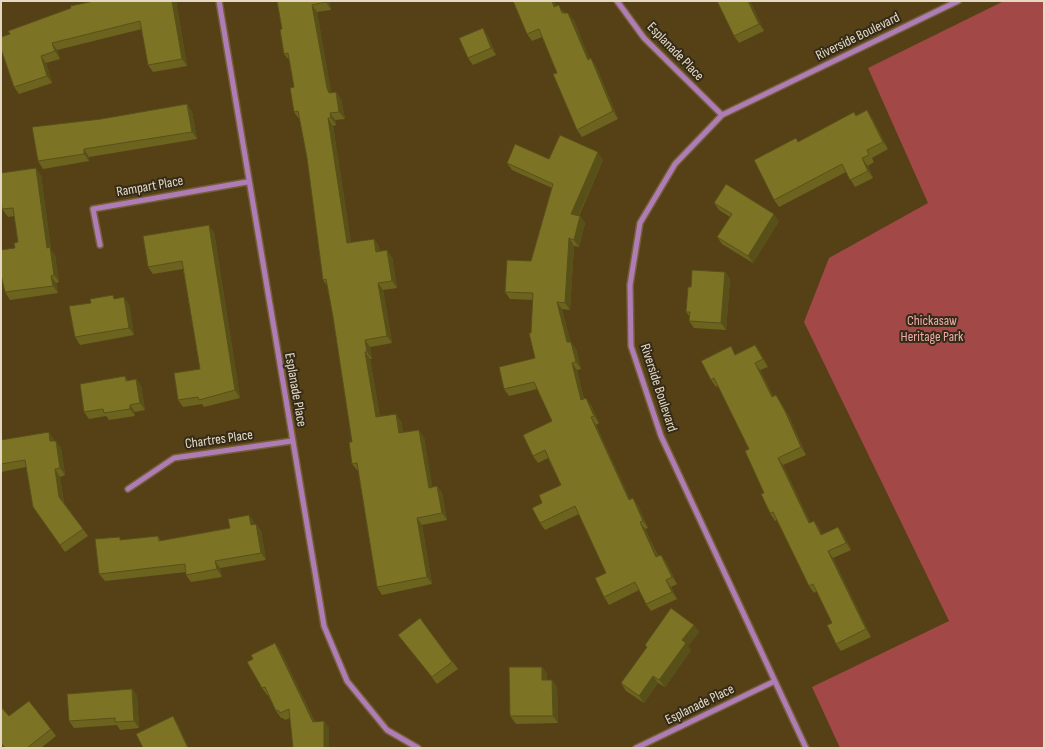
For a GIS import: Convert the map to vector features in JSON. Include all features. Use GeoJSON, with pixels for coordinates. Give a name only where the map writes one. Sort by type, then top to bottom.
{"type":"FeatureCollection","features":[{"type":"Feature","properties":{"kind":"street","name":"Esplanade Place"},"geometry":{"type":"LineString","coordinates":[[219,1],[324,626],[347,681],[387,730],[418,748]]}},
{"type":"Feature","properties":{"kind":"street","name":"Esplanade Place"},"geometry":{"type":"LineString","coordinates":[[616,1],[644,38],[722,115]]}},
{"type":"Feature","properties":{"kind":"street","name":"Riverside Boulevard"},"geometry":{"type":"LineString","coordinates":[[806,748],[773,682],[661,436],[631,346],[630,284],[640,223],[675,164],[722,115],[958,1]]}},
{"type":"Feature","properties":{"kind":"street","name":"Rampart Place"},"geometry":{"type":"LineString","coordinates":[[100,245],[94,209],[248,182]]}},
{"type":"Feature","properties":{"kind":"street","name":"Chartres Place"},"geometry":{"type":"LineString","coordinates":[[128,489],[174,458],[292,441]]}},
{"type":"Feature","properties":{"kind":"street","name":"Esplanade Place"},"geometry":{"type":"LineString","coordinates":[[636,748],[773,682]]}},
{"type":"Feature","properties":{"kind":"green space","name":"Chickasaw Heritage Park"},"geometry":{"type":"Polygon","coordinates":[[[1004,1],[1044,1],[1044,748],[840,748],[812,687],[949,621],[804,322],[829,258],[928,203],[868,68],[1004,1]]]}},
{"type":"Feature","properties":{"kind":"building"},"geometry":{"type":"Polygon","coordinates":[[[94,1],[172,1],[182,59],[148,65],[140,21],[52,43],[55,51],[41,56],[47,76],[14,87],[1,49],[1,37],[10,34],[8,31],[71,8],[70,6],[94,1]]]}},
{"type":"Feature","properties":{"kind":"building"},"geometry":{"type":"Polygon","coordinates":[[[277,1],[326,2],[312,5],[327,88],[329,93],[336,92],[339,112],[330,113],[331,118],[328,118],[347,243],[374,239],[376,252],[387,250],[392,281],[378,283],[387,336],[365,340],[367,352],[365,352],[376,417],[396,414],[399,433],[419,430],[429,488],[437,486],[442,513],[417,518],[427,577],[377,587],[357,463],[352,464],[349,442],[352,442],[333,317],[326,279],[323,280],[307,158],[298,111],[294,112],[290,88],[294,87],[288,53],[284,54],[277,1]]]}},
{"type":"Feature","properties":{"kind":"building"},"geometry":{"type":"Polygon","coordinates":[[[513,1],[552,1],[554,7],[559,5],[562,13],[568,13],[588,60],[591,58],[613,111],[577,130],[553,74],[557,73],[539,29],[527,34],[513,1]]]}},
{"type":"Feature","properties":{"kind":"building"},"geometry":{"type":"Polygon","coordinates":[[[717,1],[748,1],[759,24],[734,36],[717,1]]]}},
{"type":"Feature","properties":{"kind":"building"},"geometry":{"type":"Polygon","coordinates":[[[483,28],[491,48],[468,58],[459,38],[483,28]]]}},
{"type":"Feature","properties":{"kind":"building"},"geometry":{"type":"Polygon","coordinates":[[[187,104],[192,132],[84,149],[84,154],[38,161],[32,127],[101,119],[187,104]]]}},
{"type":"Feature","properties":{"kind":"building"},"geometry":{"type":"Polygon","coordinates":[[[867,110],[883,142],[867,150],[869,155],[862,158],[868,171],[850,180],[842,164],[774,200],[754,160],[796,138],[798,142],[854,112],[856,116],[867,110]]]}},
{"type":"Feature","properties":{"kind":"building"},"geometry":{"type":"Polygon","coordinates":[[[560,135],[598,152],[571,214],[580,216],[574,240],[569,238],[565,303],[557,302],[567,342],[571,342],[576,362],[572,363],[581,400],[586,398],[594,416],[591,417],[629,500],[633,498],[643,521],[640,522],[656,557],[661,555],[672,577],[666,580],[672,592],[646,604],[635,582],[604,597],[595,578],[606,573],[575,506],[540,523],[532,508],[542,503],[539,495],[561,485],[545,450],[533,456],[523,435],[552,421],[534,382],[504,389],[499,367],[535,358],[529,333],[531,333],[533,293],[505,292],[507,260],[531,261],[553,184],[507,163],[515,144],[549,159],[560,135]]]}},
{"type":"Feature","properties":{"kind":"building"},"geometry":{"type":"Polygon","coordinates":[[[36,168],[47,248],[50,247],[54,275],[51,276],[53,286],[5,292],[1,275],[1,250],[15,248],[14,243],[18,242],[13,208],[2,209],[1,173],[36,168]]]}},
{"type":"Feature","properties":{"kind":"building"},"geometry":{"type":"Polygon","coordinates":[[[726,184],[774,214],[748,256],[717,237],[732,214],[714,203],[726,184]]]}},
{"type":"Feature","properties":{"kind":"building"},"geometry":{"type":"Polygon","coordinates":[[[209,225],[235,390],[199,400],[198,397],[178,400],[174,373],[200,369],[182,261],[148,267],[143,236],[209,225]]]}},
{"type":"Feature","properties":{"kind":"building"},"geometry":{"type":"Polygon","coordinates":[[[692,270],[725,272],[721,323],[689,321],[690,312],[686,312],[688,287],[691,287],[692,270]]]}},
{"type":"Feature","properties":{"kind":"building"},"geometry":{"type":"Polygon","coordinates":[[[113,295],[114,299],[124,297],[129,328],[75,337],[69,306],[91,303],[90,299],[113,295]]]}},
{"type":"Feature","properties":{"kind":"building"},"geometry":{"type":"Polygon","coordinates":[[[755,345],[763,359],[755,363],[772,397],[776,395],[785,411],[801,447],[778,458],[809,523],[814,521],[821,535],[838,527],[846,543],[828,551],[866,629],[836,644],[827,625],[832,623],[813,584],[809,586],[773,512],[770,513],[761,494],[764,493],[745,451],[749,449],[714,378],[711,380],[701,361],[731,346],[735,355],[755,345]]]}},
{"type":"Feature","properties":{"kind":"building"},"geometry":{"type":"Polygon","coordinates":[[[125,376],[126,381],[136,379],[140,403],[130,405],[130,409],[104,413],[103,409],[84,412],[80,384],[125,376]]]}},
{"type":"Feature","properties":{"kind":"building"},"geometry":{"type":"Polygon","coordinates":[[[49,432],[50,441],[56,441],[60,468],[55,469],[59,497],[83,529],[60,545],[33,507],[25,460],[1,464],[1,440],[49,432]]]}},
{"type":"Feature","properties":{"kind":"building"},"geometry":{"type":"Polygon","coordinates":[[[249,515],[251,525],[256,524],[261,553],[215,561],[217,569],[186,575],[185,564],[99,574],[95,539],[120,537],[120,540],[158,536],[159,541],[230,528],[228,519],[249,515]]]}},
{"type":"Feature","properties":{"kind":"building"},"geometry":{"type":"Polygon","coordinates":[[[671,608],[694,625],[682,640],[686,643],[659,680],[653,676],[639,696],[621,683],[647,647],[645,645],[671,608]]]}},
{"type":"Feature","properties":{"kind":"building"},"geometry":{"type":"Polygon","coordinates":[[[420,618],[452,662],[432,677],[398,635],[420,618]]]}},
{"type":"Feature","properties":{"kind":"building"},"geometry":{"type":"Polygon","coordinates":[[[275,643],[313,722],[324,721],[324,748],[293,748],[289,709],[280,713],[278,710],[276,711],[265,687],[262,688],[247,662],[253,659],[251,655],[275,643]]]}},
{"type":"Feature","properties":{"kind":"building"},"geometry":{"type":"Polygon","coordinates":[[[509,667],[542,667],[542,680],[552,680],[553,716],[510,716],[509,667]]]}},
{"type":"Feature","properties":{"kind":"building"},"geometry":{"type":"Polygon","coordinates":[[[132,689],[134,721],[115,722],[115,718],[69,721],[67,694],[132,689]]]}},
{"type":"Feature","properties":{"kind":"building"},"geometry":{"type":"Polygon","coordinates":[[[29,701],[51,729],[27,748],[5,748],[1,743],[1,707],[9,716],[29,701]]]}},
{"type":"Feature","properties":{"kind":"building"},"geometry":{"type":"Polygon","coordinates":[[[173,716],[188,748],[143,748],[136,734],[173,716]]]}}]}
